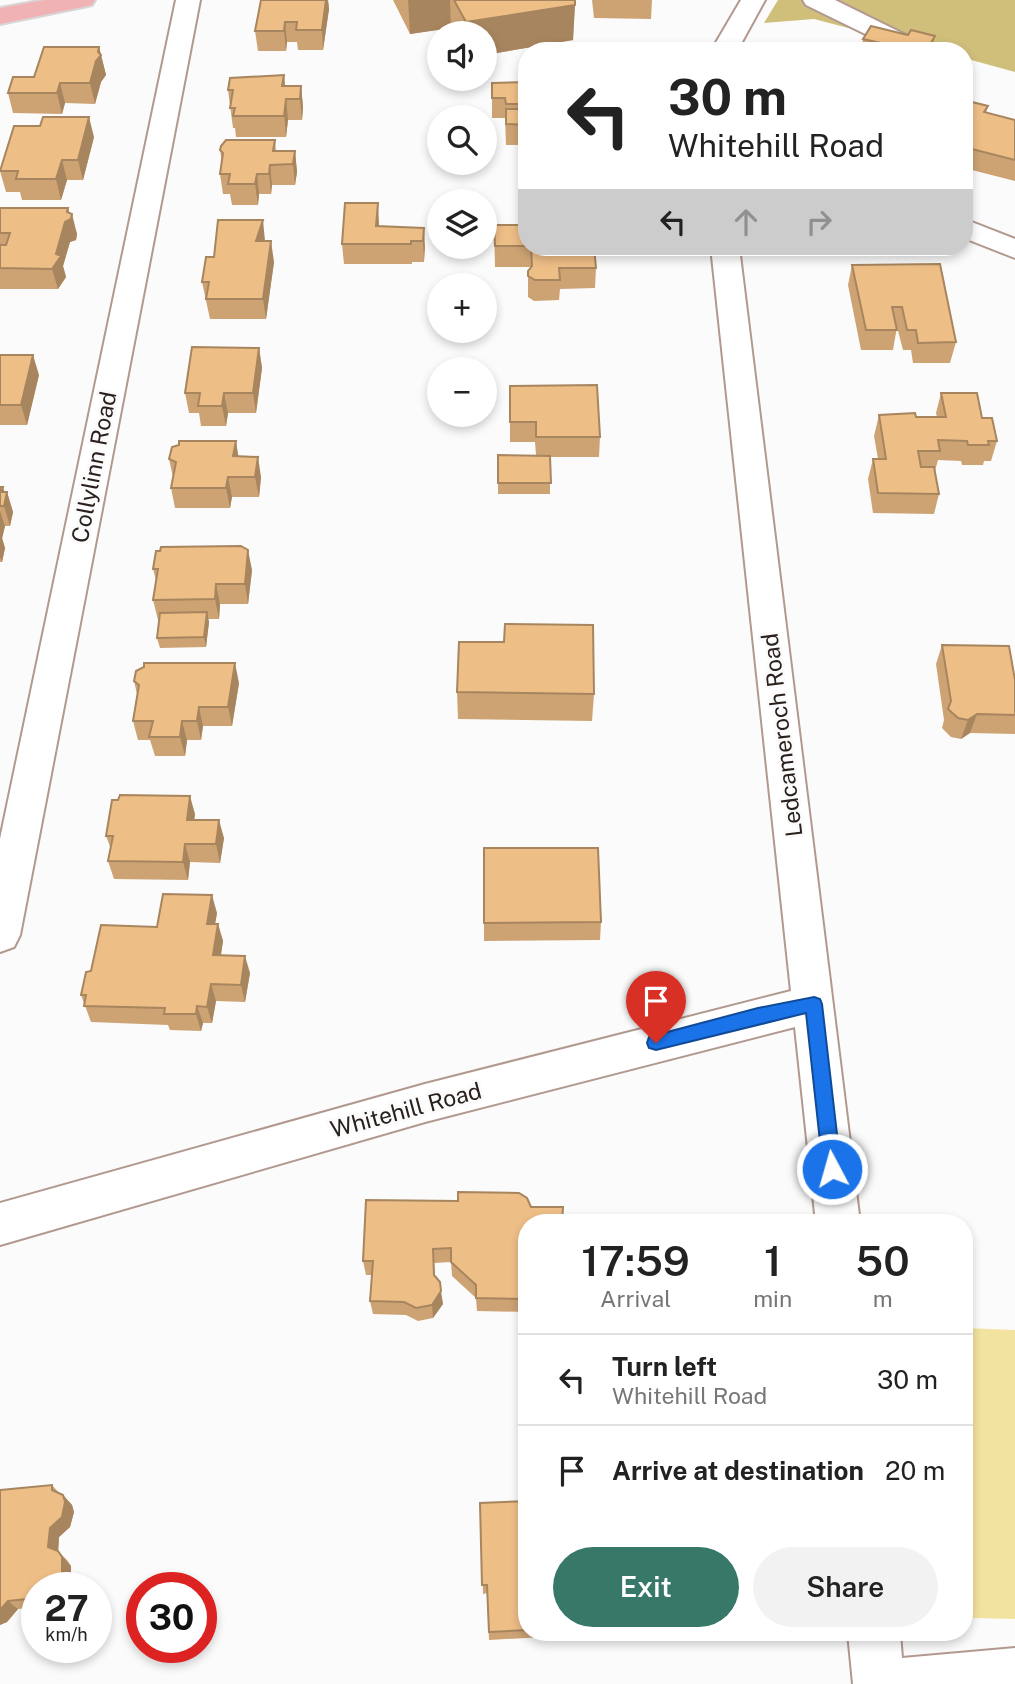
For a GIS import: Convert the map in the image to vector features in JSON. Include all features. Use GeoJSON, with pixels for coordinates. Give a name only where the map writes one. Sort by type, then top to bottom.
{"type":"FeatureCollection","features":[{"type":"Feature","properties":{"kind":"main road"},"geometry":{"type":"LineString","coordinates":[[0,16],[83,0]]}},
{"type":"Feature","properties":{"kind":"street","name":"Collylinn Road"},"geometry":{"type":"LineString","coordinates":[[0,934],[188,0]]}},
{"type":"Feature","properties":{"kind":"street"},"geometry":{"type":"LineString","coordinates":[[729,42],[753,0]]}},
{"type":"Feature","properties":{"kind":"street"},"geometry":{"type":"LineString","coordinates":[[814,0],[901,42]]}},
{"type":"Feature","properties":{"kind":"street"},"geometry":{"type":"LineString","coordinates":[[973,232],[1015,249]]}},
{"type":"Feature","properties":{"kind":"street","name":"Ledcameroch Road"},"geometry":{"type":"LineString","coordinates":[[726,256],[837,1214]]}},
{"type":"Feature","properties":{"kind":"street","name":"Whitehill Road"},"geometry":{"type":"LineString","coordinates":[[0,1224],[425,1104],[758,1016],[814,1004]]}},
{"type":"Feature","properties":{"kind":"street"},"geometry":{"type":"LineString","coordinates":[[875,1641],[879,1684]]}},
{"type":"Feature","properties":{"kind":"street"},"geometry":{"type":"LineString","coordinates":[[902,1684],[1015,1674]]}},
{"type":"Feature","properties":{"kind":"shaded area"},"geometry":{"type":"Polygon","coordinates":[[[778,0],[1015,0],[1015,72],[973,60],[973,42],[902,42],[814,19],[764,23],[778,0]]]}},
{"type":"Feature","properties":{"kind":"shaded area"},"geometry":{"type":"Polygon","coordinates":[[[973,1328],[1015,1330],[1015,1619],[973,1618],[973,1328]]]}},
{"type":"Feature","properties":{"kind":"building"},"geometry":{"type":"Polygon","coordinates":[[[261,0],[326,0],[322,30],[296,30],[297,22],[285,22],[284,31],[255,31],[261,0]]]}},
{"type":"Feature","properties":{"kind":"building"},"geometry":{"type":"Polygon","coordinates":[[[454,0],[575,0],[575,5],[465,21],[454,0]]]}},
{"type":"Feature","properties":{"kind":"building"},"geometry":{"type":"Polygon","coordinates":[[[871,26],[908,35],[911,30],[935,36],[931,42],[876,42],[863,39],[871,26]]]}},
{"type":"Feature","properties":{"kind":"building"},"geometry":{"type":"Polygon","coordinates":[[[44,47],[99,47],[98,52],[101,55],[96,61],[90,83],[60,83],[57,93],[8,93],[13,77],[34,77],[44,47]]]}},
{"type":"Feature","properties":{"kind":"building"},"geometry":{"type":"Polygon","coordinates":[[[284,75],[282,86],[301,86],[300,99],[286,99],[284,116],[233,116],[235,108],[230,108],[233,90],[228,90],[230,78],[284,75]]]}},
{"type":"Feature","properties":{"kind":"building"},"geometry":{"type":"Polygon","coordinates":[[[518,82],[518,104],[506,104],[505,98],[492,98],[492,91],[497,91],[497,83],[518,82]]]}},
{"type":"Feature","properties":{"kind":"building"},"geometry":{"type":"Polygon","coordinates":[[[973,102],[988,106],[984,112],[1015,120],[1015,160],[973,149],[973,102]]]}},
{"type":"Feature","properties":{"kind":"building"},"geometry":{"type":"Polygon","coordinates":[[[506,109],[518,109],[518,125],[506,124],[506,109]]]}},
{"type":"Feature","properties":{"kind":"building"},"geometry":{"type":"Polygon","coordinates":[[[43,117],[89,117],[78,160],[62,160],[56,179],[16,179],[18,171],[0,171],[14,126],[40,126],[43,117]]]}},
{"type":"Feature","properties":{"kind":"building"},"geometry":{"type":"Polygon","coordinates":[[[226,140],[275,140],[273,151],[295,151],[293,164],[270,165],[269,174],[257,174],[255,184],[228,184],[230,174],[220,174],[223,153],[220,150],[226,140]]]}},
{"type":"Feature","properties":{"kind":"building"},"geometry":{"type":"Polygon","coordinates":[[[345,203],[378,203],[376,226],[424,228],[423,241],[411,241],[411,244],[342,244],[345,203]]]}},
{"type":"Feature","properties":{"kind":"building"},"geometry":{"type":"Polygon","coordinates":[[[0,208],[68,208],[67,212],[72,214],[71,219],[65,222],[56,254],[61,256],[52,269],[0,268],[0,245],[6,245],[10,233],[0,233],[0,208]]]}},
{"type":"Feature","properties":{"kind":"building"},"geometry":{"type":"Polygon","coordinates":[[[218,220],[263,220],[256,241],[271,241],[263,299],[206,299],[209,282],[202,282],[206,257],[214,257],[218,220]]]}},
{"type":"Feature","properties":{"kind":"building"},"geometry":{"type":"Polygon","coordinates":[[[497,225],[518,225],[518,246],[497,246],[497,225]]]}},
{"type":"Feature","properties":{"kind":"building"},"geometry":{"type":"Polygon","coordinates":[[[531,256],[595,256],[596,268],[559,268],[560,280],[535,280],[528,276],[532,266],[531,256]]]}},
{"type":"Feature","properties":{"kind":"building"},"geometry":{"type":"Polygon","coordinates":[[[940,264],[956,342],[918,343],[916,330],[907,330],[902,307],[892,307],[897,330],[866,330],[852,265],[940,264]]]}},
{"type":"Feature","properties":{"kind":"building"},"geometry":{"type":"Polygon","coordinates":[[[192,347],[259,348],[253,393],[224,393],[222,406],[198,406],[200,393],[185,393],[192,347]]]}},
{"type":"Feature","properties":{"kind":"building"},"geometry":{"type":"Polygon","coordinates":[[[0,355],[33,355],[21,405],[0,405],[0,355]]]}},
{"type":"Feature","properties":{"kind":"building"},"geometry":{"type":"Polygon","coordinates":[[[597,385],[600,437],[536,437],[536,422],[510,422],[510,386],[597,385]]]}},
{"type":"Feature","properties":{"kind":"building"},"geometry":{"type":"Polygon","coordinates":[[[941,393],[977,393],[982,418],[992,418],[997,441],[988,441],[989,445],[968,445],[967,441],[938,440],[940,451],[918,451],[921,467],[934,467],[939,494],[878,493],[873,459],[886,459],[879,415],[915,413],[916,417],[946,417],[941,393]]]}},
{"type":"Feature","properties":{"kind":"building"},"geometry":{"type":"Polygon","coordinates":[[[179,441],[236,441],[233,456],[258,457],[255,477],[228,477],[226,488],[171,488],[176,462],[169,459],[172,447],[179,445],[179,441]]]}},
{"type":"Feature","properties":{"kind":"building"},"geometry":{"type":"Polygon","coordinates":[[[498,455],[550,456],[551,483],[498,483],[498,455]]]}},
{"type":"Feature","properties":{"kind":"building"},"geometry":{"type":"Polygon","coordinates":[[[0,487],[3,487],[1,492],[7,492],[4,506],[0,506],[0,487]]]}},
{"type":"Feature","properties":{"kind":"building"},"geometry":{"type":"Polygon","coordinates":[[[241,546],[248,550],[245,584],[216,584],[215,599],[153,600],[158,569],[153,569],[156,551],[160,551],[161,547],[241,546]]]}},
{"type":"Feature","properties":{"kind":"building"},"geometry":{"type":"Polygon","coordinates":[[[207,612],[204,637],[157,638],[160,613],[207,612]]]}},
{"type":"Feature","properties":{"kind":"building"},"geometry":{"type":"Polygon","coordinates":[[[505,624],[593,625],[594,694],[457,692],[459,642],[504,642],[505,624]]]}},
{"type":"Feature","properties":{"kind":"building"},"geometry":{"type":"Polygon","coordinates":[[[942,645],[1009,646],[1015,680],[1015,715],[977,714],[968,720],[958,718],[948,709],[951,701],[942,645]]]}},
{"type":"Feature","properties":{"kind":"building"},"geometry":{"type":"Polygon","coordinates":[[[144,663],[235,663],[228,707],[199,707],[197,721],[182,721],[180,737],[149,737],[153,721],[133,721],[139,685],[134,681],[136,671],[144,667],[144,663]]]}},
{"type":"Feature","properties":{"kind":"building"},"geometry":{"type":"Polygon","coordinates":[[[120,795],[190,796],[187,820],[219,820],[216,844],[185,844],[183,862],[108,861],[113,836],[106,836],[112,800],[118,800],[120,795]]]}},
{"type":"Feature","properties":{"kind":"building"},"geometry":{"type":"Polygon","coordinates":[[[484,848],[598,848],[601,922],[484,923],[484,848]]]}},
{"type":"Feature","properties":{"kind":"building"},"geometry":{"type":"Polygon","coordinates":[[[163,894],[212,895],[207,924],[218,924],[213,955],[245,956],[241,985],[211,984],[207,1007],[197,1006],[196,1014],[164,1014],[165,1008],[84,1006],[86,995],[81,995],[86,972],[91,971],[101,925],[157,927],[163,894]]]}},
{"type":"Feature","properties":{"kind":"building"},"geometry":{"type":"Polygon","coordinates":[[[458,1192],[519,1193],[527,1198],[531,1207],[563,1207],[563,1214],[518,1214],[518,1299],[476,1298],[476,1285],[451,1262],[451,1248],[433,1249],[434,1275],[440,1282],[441,1291],[432,1305],[416,1308],[404,1302],[370,1301],[373,1261],[363,1261],[366,1200],[458,1201],[458,1192]]]}},
{"type":"Feature","properties":{"kind":"building"},"geometry":{"type":"Polygon","coordinates":[[[52,1485],[52,1490],[63,1495],[65,1502],[62,1517],[50,1528],[48,1547],[58,1551],[62,1557],[62,1572],[21,1572],[21,1600],[8,1601],[0,1610],[0,1490],[52,1485]]]}},
{"type":"Feature","properties":{"kind":"building"},"geometry":{"type":"Polygon","coordinates":[[[518,1501],[518,1630],[489,1632],[487,1585],[482,1585],[480,1503],[518,1501]]]}},
{"type":"Feature","properties":{"kind":"route"},"geometry":{"type":"LineString","coordinates":[[656,1043],[814,1004],[832,1169]]}}]}
